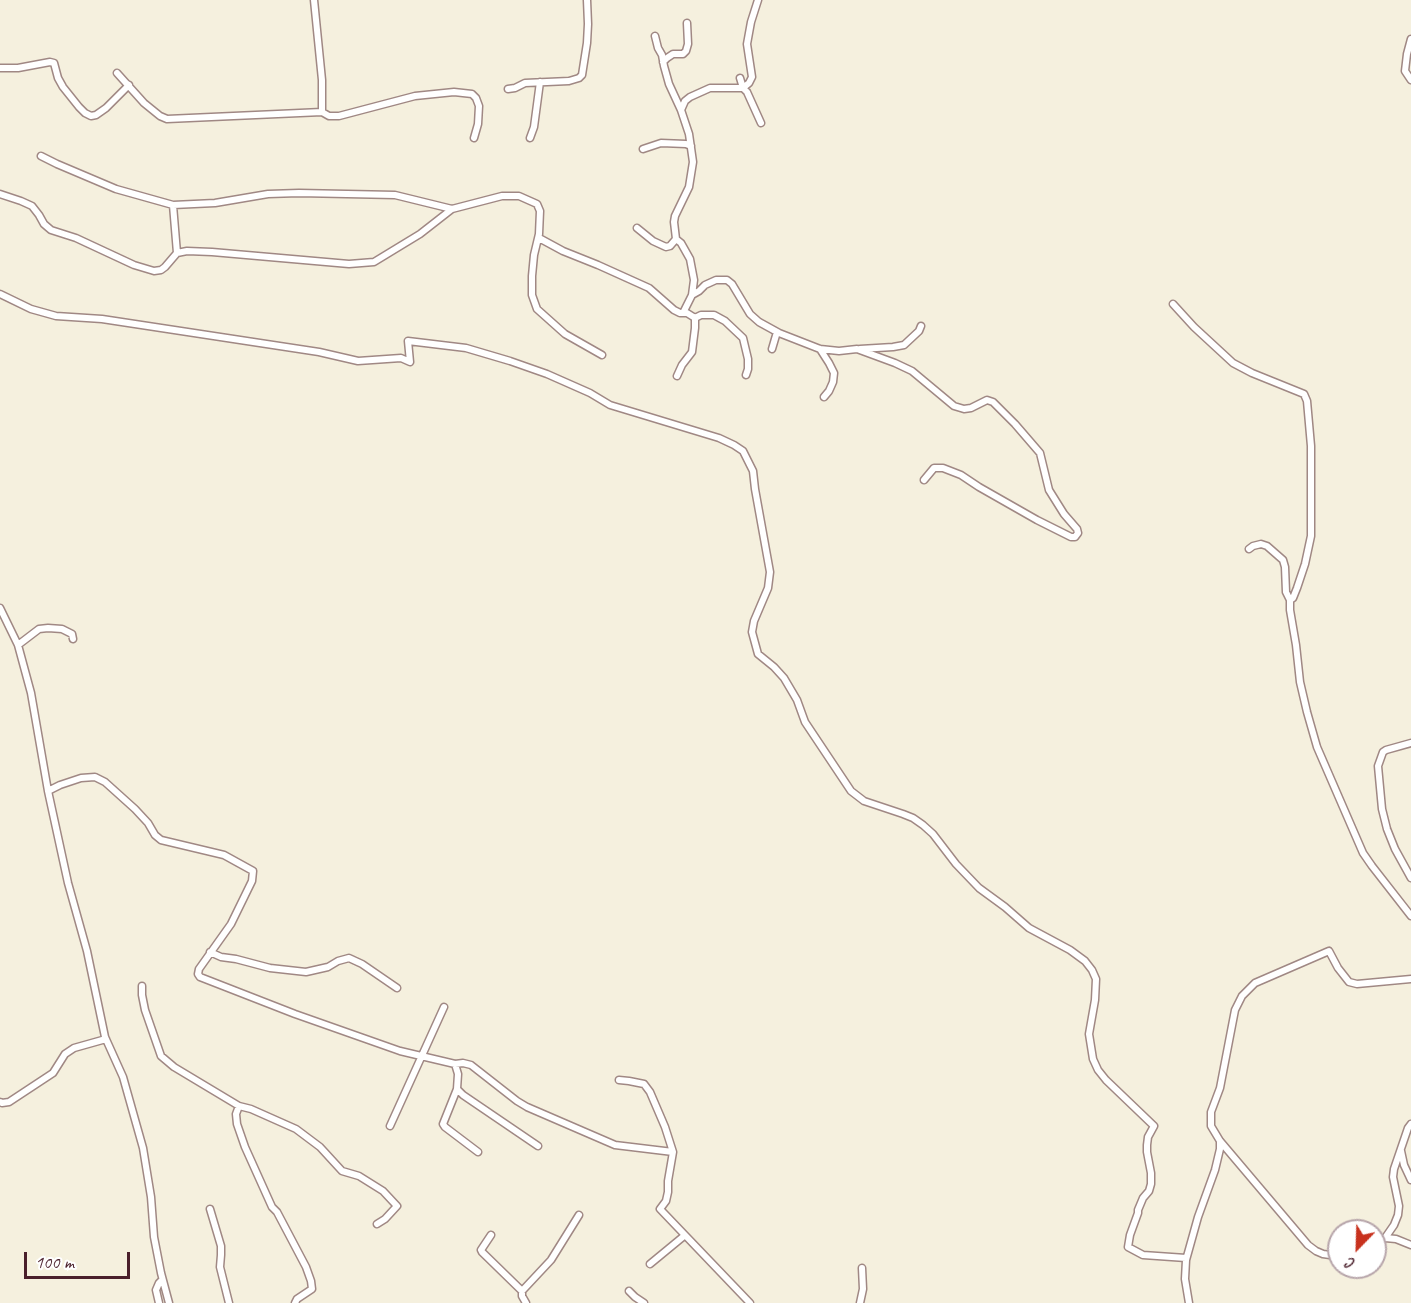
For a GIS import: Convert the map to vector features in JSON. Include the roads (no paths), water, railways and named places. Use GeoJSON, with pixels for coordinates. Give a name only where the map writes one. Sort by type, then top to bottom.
{"type":"FeatureCollection","features":[{"type":"Feature","properties":{"kind":"street"},"geometry":{"type":"LineString","coordinates":[[314,0],[321,62],[322,112],[326,118],[415,96],[454,92],[472,94],[479,106],[474,138]]}},
{"type":"Feature","properties":{"kind":"street"},"geometry":{"type":"LineString","coordinates":[[508,89],[525,83],[569,81],[582,75],[588,33],[587,0]]}},
{"type":"Feature","properties":{"kind":"street"},"geometry":{"type":"LineString","coordinates":[[681,110],[685,101],[690,97],[710,88],[743,88],[749,83],[752,77],[747,44],[758,0]]}},
{"type":"Feature","properties":{"kind":"street"},"geometry":{"type":"LineString","coordinates":[[663,62],[673,54],[683,54],[686,51],[687,23]]}},
{"type":"Feature","properties":{"kind":"street"},"geometry":{"type":"LineString","coordinates":[[655,36],[658,48],[663,55],[669,84],[689,134],[693,162],[689,187],[674,222],[676,239],[681,243],[690,259],[694,280],[692,295],[682,313]]}},
{"type":"Feature","properties":{"kind":"street"},"geometry":{"type":"LineString","coordinates":[[1411,39],[1405,71],[1411,80]]}},
{"type":"Feature","properties":{"kind":"street"},"geometry":{"type":"LineString","coordinates":[[0,68],[54,63],[63,87],[79,107],[91,116],[106,108],[129,85]]}},
{"type":"Feature","properties":{"kind":"street"},"geometry":{"type":"LineString","coordinates":[[117,73],[144,103],[167,119],[322,112]]}},
{"type":"Feature","properties":{"kind":"street"},"geometry":{"type":"LineString","coordinates":[[740,78],[761,123]]}},
{"type":"Feature","properties":{"kind":"street"},"geometry":{"type":"LineString","coordinates":[[530,138],[534,127],[540,82]]}},
{"type":"Feature","properties":{"kind":"street"},"geometry":{"type":"LineString","coordinates":[[643,149],[661,143],[691,146]]}},
{"type":"Feature","properties":{"kind":"street"},"geometry":{"type":"LineString","coordinates":[[41,156],[116,189],[173,205],[214,203],[268,194],[299,193],[395,195],[452,209]]}},
{"type":"Feature","properties":{"kind":"street"},"geometry":{"type":"LineString","coordinates":[[0,194],[32,206],[51,231],[76,238],[134,265],[154,271],[165,267],[177,253],[187,251],[349,264],[374,262],[420,234],[452,209],[509,195],[526,199],[537,204],[540,211],[539,238],[534,255],[532,276],[532,295],[537,309],[565,334],[602,355]]}},
{"type":"Feature","properties":{"kind":"street"},"geometry":{"type":"LineString","coordinates":[[173,205],[177,253]]}},
{"type":"Feature","properties":{"kind":"street"},"geometry":{"type":"LineString","coordinates":[[637,228],[653,241],[666,247],[676,239]]}},
{"type":"Feature","properties":{"kind":"street"},"geometry":{"type":"LineString","coordinates":[[539,238],[563,251],[649,288],[674,310],[687,313],[695,318]]}},
{"type":"Feature","properties":{"kind":"street"},"geometry":{"type":"LineString","coordinates":[[692,295],[716,280],[727,280],[732,284],[750,314],[759,322],[777,332],[820,349],[839,351],[904,345],[919,331],[921,326]]}},
{"type":"Feature","properties":{"kind":"street"},"geometry":{"type":"LineString","coordinates":[[0,294],[31,309],[56,316],[102,319],[319,352],[358,361],[401,358],[410,362],[408,341],[466,348],[547,374],[590,393],[610,405],[719,438],[743,451],[753,471],[770,572],[768,588],[754,621],[752,632],[758,654],[784,678],[797,700],[805,722],[851,791],[864,801],[913,818],[923,825],[979,888],[1029,928],[1070,950],[1085,961],[1092,970],[1096,979],[1089,1034],[1093,1059],[1106,1080],[1154,1126],[1148,1137],[1147,1145],[1151,1184],[1138,1210],[1128,1247],[1143,1255],[1186,1258]]}},
{"type":"Feature","properties":{"kind":"street"},"geometry":{"type":"LineString","coordinates":[[1173,304],[1233,363],[1304,394],[1307,401],[1311,446],[1311,536],[1298,588],[1290,600]]}},
{"type":"Feature","properties":{"kind":"street"},"geometry":{"type":"LineString","coordinates":[[695,318],[701,315],[714,315],[725,321],[743,338],[748,369],[746,375]]}},
{"type":"Feature","properties":{"kind":"street"},"geometry":{"type":"LineString","coordinates":[[677,376],[692,352],[695,318]]}},
{"type":"Feature","properties":{"kind":"street"},"geometry":{"type":"LineString","coordinates":[[772,349],[777,332]]}},
{"type":"Feature","properties":{"kind":"street"},"geometry":{"type":"LineString","coordinates":[[820,349],[834,373],[833,382],[824,397]]}},
{"type":"Feature","properties":{"kind":"street"},"geometry":{"type":"LineString","coordinates":[[857,349],[912,371],[954,406],[964,409],[987,400],[993,402],[1040,453],[1049,490],[1078,533],[1075,537],[1071,537],[979,488],[961,475],[942,468],[934,468],[924,480]]}},
{"type":"Feature","properties":{"kind":"street"},"geometry":{"type":"LineString","coordinates":[[1249,549],[1261,544],[1267,546],[1283,560],[1300,682],[1317,747],[1363,853],[1411,916]]}},
{"type":"Feature","properties":{"kind":"street"},"geometry":{"type":"LineString","coordinates":[[0,608],[18,645],[31,693],[48,791],[106,1039],[123,1077],[143,1148],[151,1197],[154,1237],[169,1303]]}},
{"type":"Feature","properties":{"kind":"street"},"geometry":{"type":"LineString","coordinates":[[18,645],[39,629],[48,628],[62,629],[72,634],[73,639]]}},
{"type":"Feature","properties":{"kind":"street"},"geometry":{"type":"LineString","coordinates":[[1411,743],[1383,752],[1378,766],[1382,809],[1387,830],[1411,878]]}},
{"type":"Feature","properties":{"kind":"street"},"geometry":{"type":"LineString","coordinates":[[48,791],[81,778],[95,777],[105,782],[135,809],[161,840],[224,855],[253,871],[252,880],[231,924],[199,969],[200,977],[400,1051],[455,1064],[471,1065],[527,1107],[615,1145],[673,1152]]}},
{"type":"Feature","properties":{"kind":"street"},"geometry":{"type":"LineString","coordinates":[[1327,1255],[1308,1245],[1220,1142],[1211,1126],[1211,1112],[1220,1088],[1235,1010],[1242,996],[1255,983],[1329,951],[1349,982],[1357,984],[1411,979]]}},
{"type":"Feature","properties":{"kind":"street"},"geometry":{"type":"LineString","coordinates":[[210,952],[221,957],[236,958],[270,968],[306,972],[328,967],[349,958],[362,964],[397,988]]}},
{"type":"Feature","properties":{"kind":"street"},"geometry":{"type":"LineString","coordinates":[[142,986],[145,1010],[161,1056],[174,1067],[239,1106],[296,1129],[320,1148],[342,1171],[359,1176],[382,1191],[397,1206],[377,1224]]}},
{"type":"Feature","properties":{"kind":"street"},"geometry":{"type":"LineString","coordinates":[[390,1126],[444,1007]]}},
{"type":"Feature","properties":{"kind":"street"},"geometry":{"type":"LineString","coordinates":[[0,1102],[9,1102],[53,1073],[65,1054],[74,1048],[106,1039]]}},
{"type":"Feature","properties":{"kind":"street"},"geometry":{"type":"LineString","coordinates":[[455,1064],[458,1074],[457,1089],[443,1124],[445,1128],[478,1152]]}},
{"type":"Feature","properties":{"kind":"street"},"geometry":{"type":"LineString","coordinates":[[619,1080],[644,1084],[650,1092],[665,1127],[673,1152],[666,1201],[660,1209],[750,1303]]}},
{"type":"Feature","properties":{"kind":"street"},"geometry":{"type":"LineString","coordinates":[[457,1089],[538,1146]]}},
{"type":"Feature","properties":{"kind":"street"},"geometry":{"type":"LineString","coordinates":[[239,1106],[236,1114],[237,1124],[245,1147],[272,1207],[277,1212],[306,1267],[311,1281],[312,1289],[297,1299],[295,1303]]}},
{"type":"Feature","properties":{"kind":"street"},"geometry":{"type":"LineString","coordinates":[[1387,1235],[1398,1215],[1394,1169],[1411,1124]]}},
{"type":"Feature","properties":{"kind":"street"},"geometry":{"type":"LineString","coordinates":[[1190,1303],[1185,1279],[1186,1258],[1215,1170],[1220,1142]]}},
{"type":"Feature","properties":{"kind":"street"},"geometry":{"type":"LineString","coordinates":[[1401,1148],[1404,1165],[1411,1180]]}},
{"type":"Feature","properties":{"kind":"street"},"geometry":{"type":"LineString","coordinates":[[210,1209],[220,1246],[220,1267],[229,1303]]}},
{"type":"Feature","properties":{"kind":"street"},"geometry":{"type":"LineString","coordinates":[[522,1291],[551,1260],[579,1215]]}},
{"type":"Feature","properties":{"kind":"street"},"geometry":{"type":"LineString","coordinates":[[491,1235],[481,1250],[482,1252],[522,1291],[526,1303]]}},
{"type":"Feature","properties":{"kind":"street"},"geometry":{"type":"LineString","coordinates":[[650,1263],[684,1236]]}},
{"type":"Feature","properties":{"kind":"street"},"geometry":{"type":"LineString","coordinates":[[1387,1238],[1411,1245]]}},
{"type":"Feature","properties":{"kind":"street"},"geometry":{"type":"LineString","coordinates":[[860,1303],[863,1289],[861,1268]]}},
{"type":"Feature","properties":{"kind":"street"},"geometry":{"type":"LineString","coordinates":[[159,1303],[156,1290],[162,1280]]}},
{"type":"Feature","properties":{"kind":"street"},"geometry":{"type":"LineString","coordinates":[[629,1291],[644,1303]]}}]}
